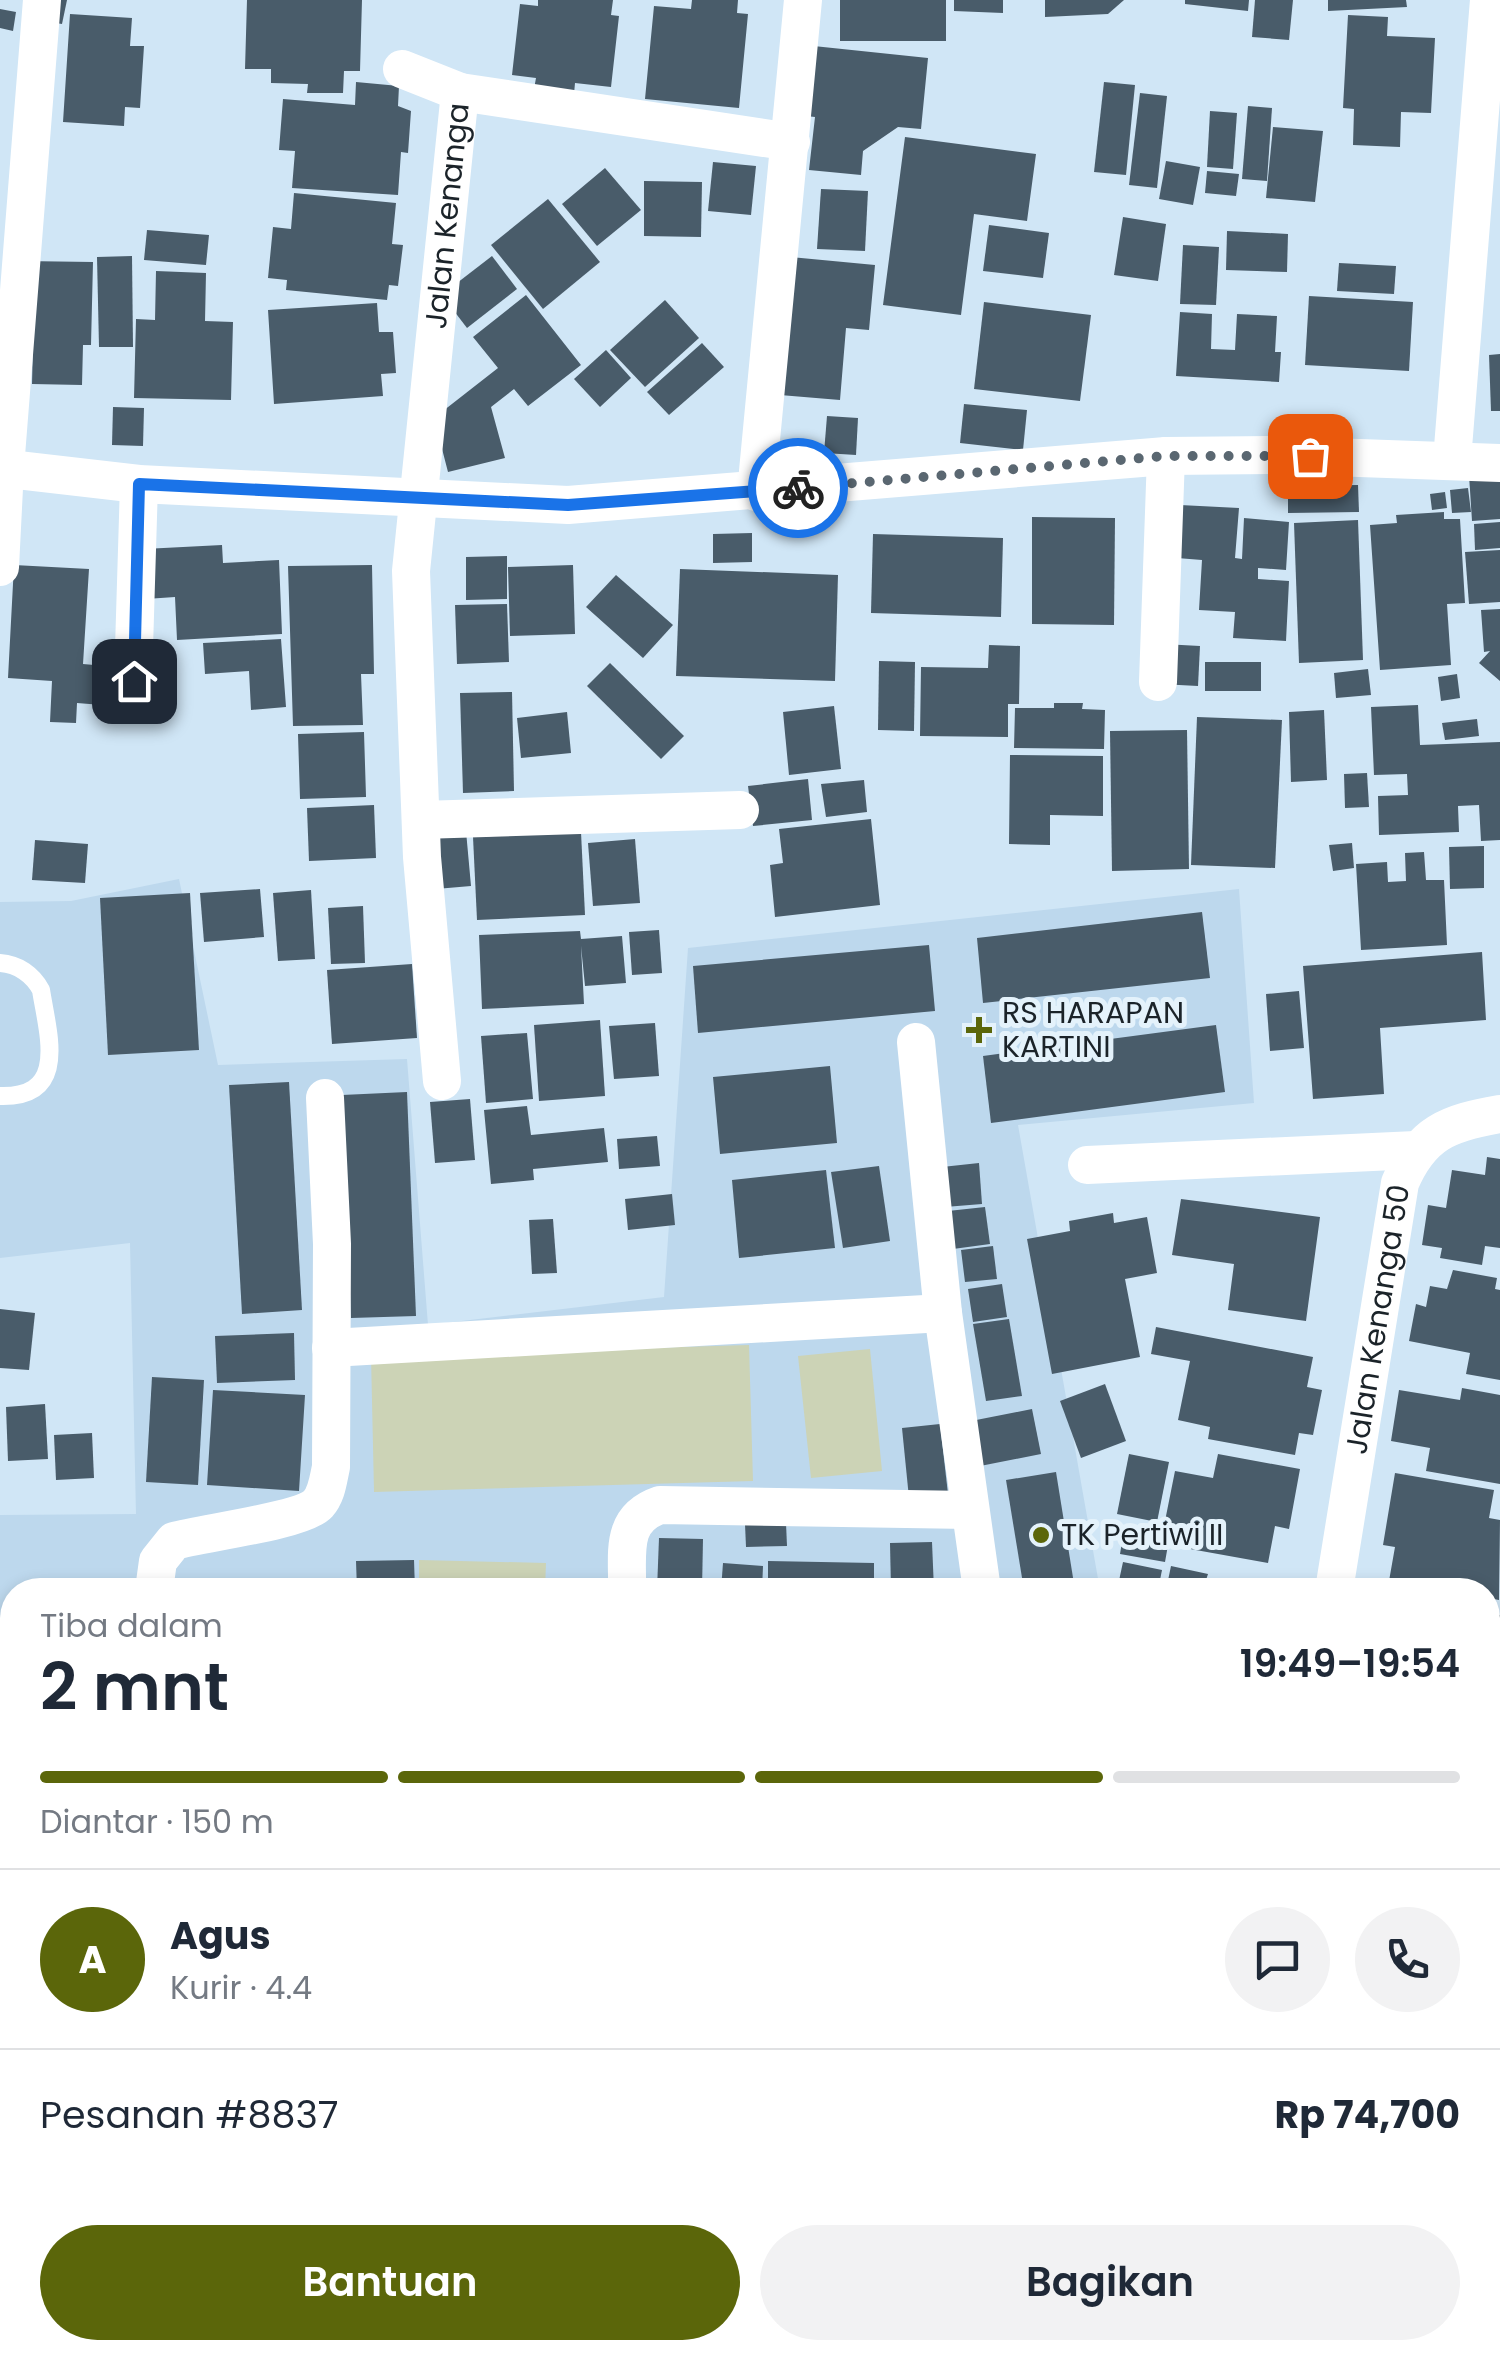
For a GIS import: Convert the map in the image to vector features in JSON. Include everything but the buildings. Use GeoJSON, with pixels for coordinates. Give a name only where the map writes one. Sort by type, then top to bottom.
{"type":"FeatureCollection","features":[{"type":"Feature","properties":{"kind":"street"},"geometry":{"type":"LineString","coordinates":[[0,567],[2,468],[42,0]]}},
{"type":"Feature","properties":{"kind":"street"},"geometry":{"type":"LineString","coordinates":[[756,492],[803,0]]}},
{"type":"Feature","properties":{"kind":"street"},"geometry":{"type":"LineString","coordinates":[[1452,460],[1488,0]]}},
{"type":"Feature","properties":{"kind":"street"},"geometry":{"type":"LineString","coordinates":[[402,69],[460,92]]}},
{"type":"Feature","properties":{"kind":"street","name":"Jalan Kenanga"},"geometry":{"type":"LineString","coordinates":[[442,1081],[426,932],[412,591],[460,92],[791,142]]}},
{"type":"Feature","properties":{"kind":"street"},"geometry":{"type":"LineString","coordinates":[[2,468],[139,484],[568,505],[1166,456],[1500,462]]}},
{"type":"Feature","properties":{"kind":"street"},"geometry":{"type":"LineString","coordinates":[[1158,682],[1166,456]]}},
{"type":"Feature","properties":{"kind":"street"},"geometry":{"type":"LineString","coordinates":[[134,681],[139,484]]}},
{"type":"Feature","properties":{"kind":"street"},"geometry":{"type":"LineString","coordinates":[[421,820],[740,810]]}},
{"type":"Feature","properties":{"kind":"street"},"geometry":{"type":"LineString","coordinates":[[916,1042],[942,1312],[980,1578]]}},
{"type":"Feature","properties":{"kind":"street"},"geometry":{"type":"LineString","coordinates":[[156,1578],[158,1560],[174,1541],[296,1515],[316,1507],[325,1492],[331,1467],[332,1348],[325,1098]]}},
{"type":"Feature","properties":{"kind":"street","name":"Jalan Kenanga 50"},"geometry":{"type":"LineString","coordinates":[[1337,1578],[1400,1184],[1416,1150],[1434,1134],[1500,1114]]}},
{"type":"Feature","properties":{"kind":"street"},"geometry":{"type":"LineString","coordinates":[[1088,1165],[1416,1150]]}},
{"type":"Feature","properties":{"kind":"street"},"geometry":{"type":"LineString","coordinates":[[332,1348],[942,1312]]}},
{"type":"Feature","properties":{"kind":"street"},"geometry":{"type":"LineString","coordinates":[[626,1578],[628,1530],[646,1509],[660,1504],[970,1510]]}},
{"type":"Feature","properties":{"kind":"lane"},"geometry":{"type":"LineString","coordinates":[[0,962],[19,968],[41,990],[50,1053],[41,1083],[18,1096],[0,1096]]}},
{"type":"Feature","properties":{"kind":"shaded area"},"geometry":{"type":"Polygon","coordinates":[[[179,879],[218,1065],[407,1059],[428,1325],[664,1297],[688,948],[1239,889],[1254,1103],[1018,1125],[1098,1578],[0,1578],[0,1515],[136,1514],[130,1243],[0,1258],[0,902],[71,901],[179,879]]]}},
{"type":"Feature","properties":{"kind":"green space"},"geometry":{"type":"Polygon","coordinates":[[[749,1345],[753,1481],[374,1492],[371,1356],[749,1345]]]}},
{"type":"Feature","properties":{"kind":"green space"},"geometry":{"type":"Polygon","coordinates":[[[870,1349],[882,1471],[811,1478],[798,1356],[870,1349]]]}},
{"type":"Feature","properties":{"kind":"green space"},"geometry":{"type":"Polygon","coordinates":[[[419,1560],[546,1563],[545,1578],[419,1578],[419,1560]]]}},
{"type":"Feature","properties":{"kind":"way so far"},"geometry":{"type":"LineString","coordinates":[[798,488],[1166,456],[1310,456]]}},
{"type":"Feature","properties":{"kind":"place","name":"RS HARAPAN KARTINI"},"geometry":{"type":"Point","coordinates":[979,1030]}},
{"type":"Feature","properties":{"kind":"place","name":"TK Pertiwi II"},"geometry":{"type":"Point","coordinates":[1041,1535]}},
{"type":"Feature","properties":{"kind":"route"},"geometry":{"type":"LineString","coordinates":[[134,681],[139,484],[568,505],[798,488]]}}]}
